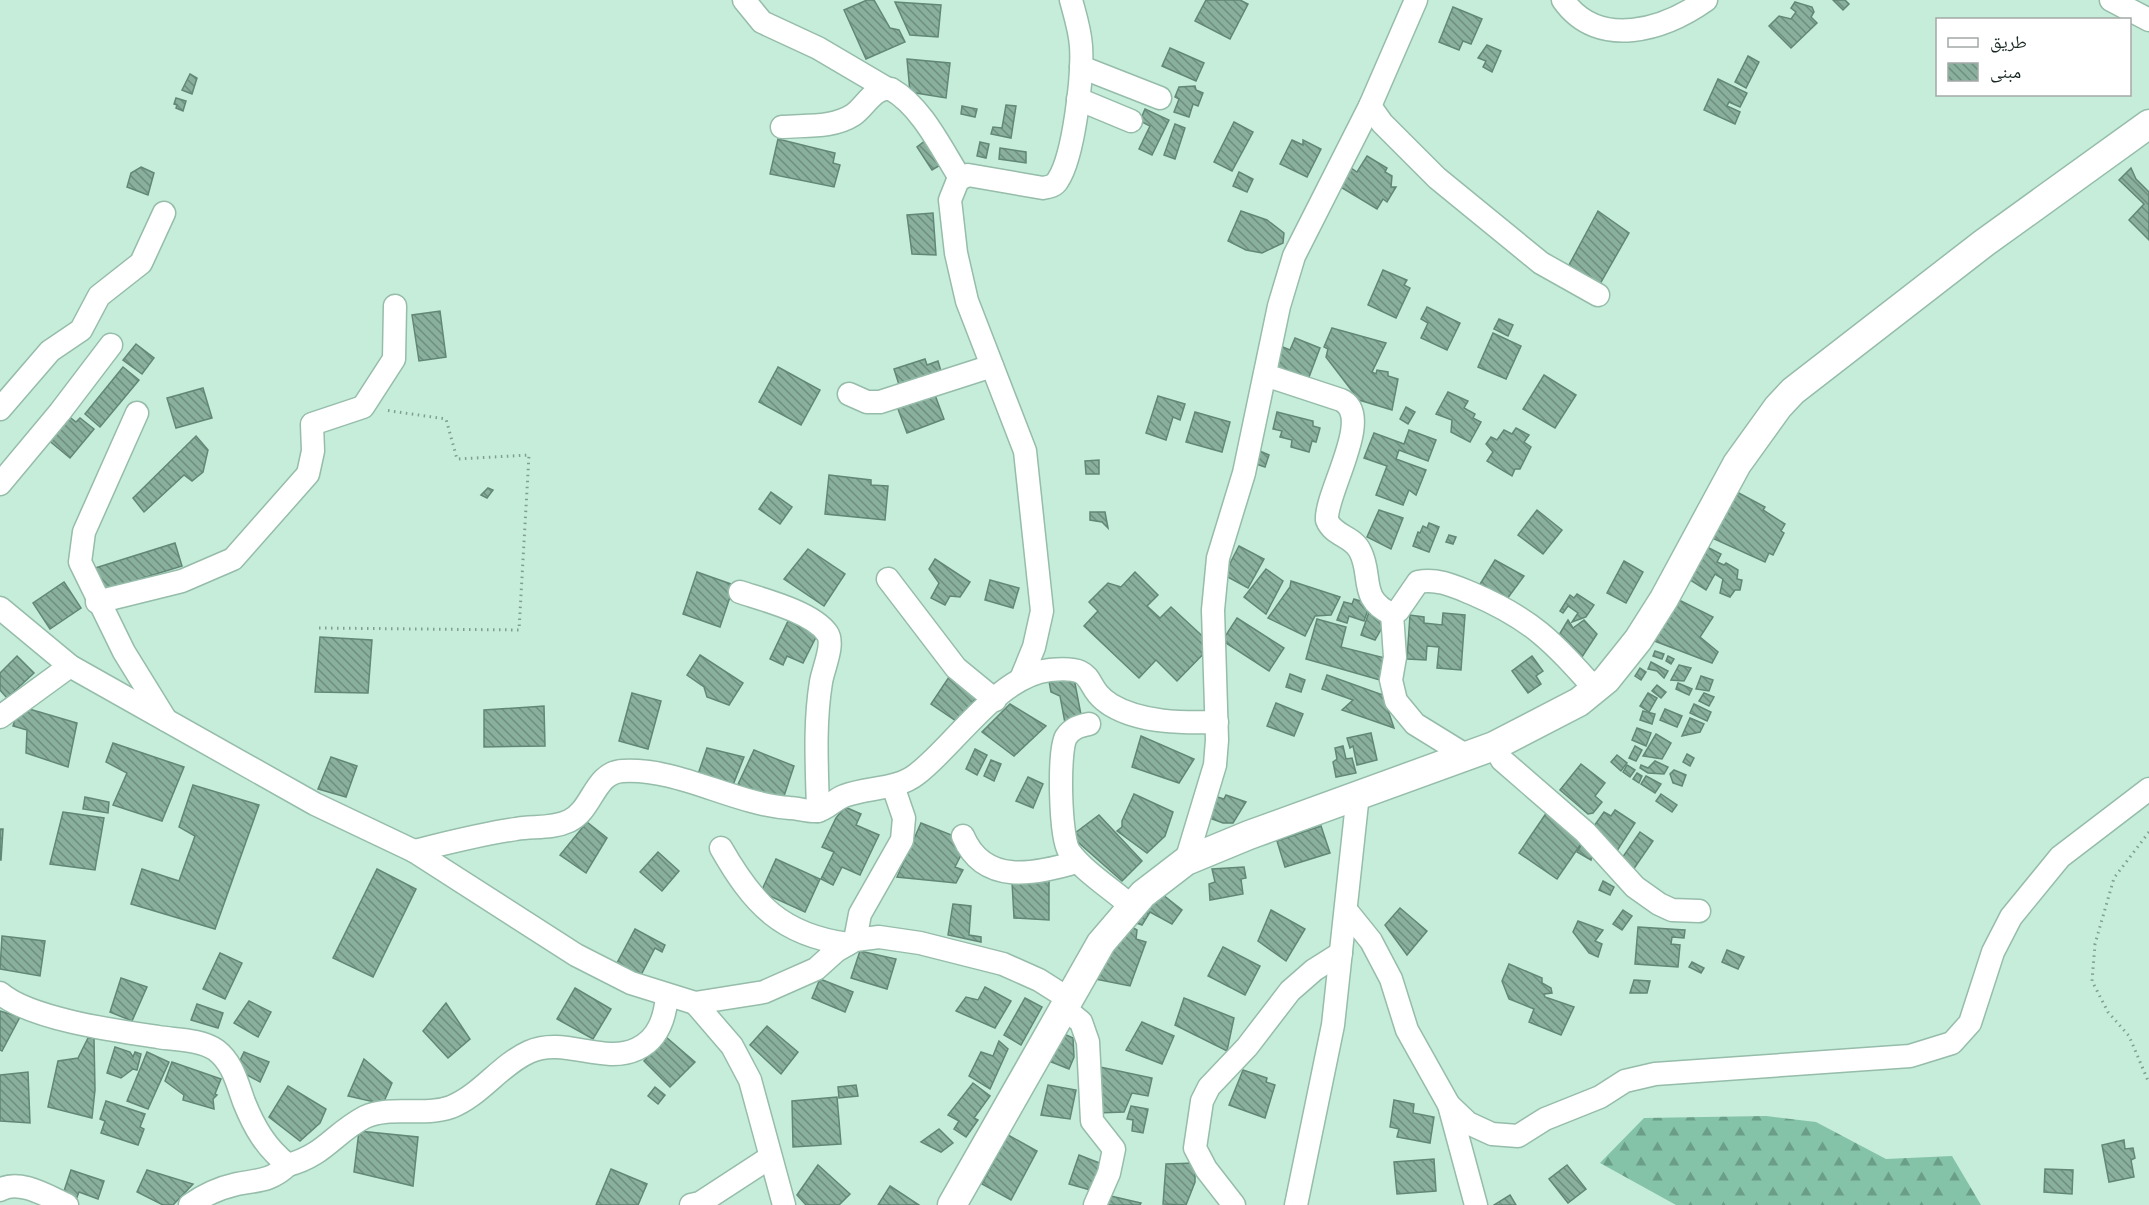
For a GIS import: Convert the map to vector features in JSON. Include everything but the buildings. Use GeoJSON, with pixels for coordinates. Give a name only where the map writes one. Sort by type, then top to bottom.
{"type":"FeatureCollection","features":[{"type":"Feature","properties":{"kind":"main road"},"geometry":{"type":"LineString","coordinates":[[952,1205],[1101,943],[1131,906],[1173,869],[1186,861],[1358,794],[1494,746],[1579,702],[1596,689],[1613,672],[1648,624],[1737,464],[1778,407],[1793,391],[1984,243],[2149,124]]}},
{"type":"Feature","properties":{"kind":"street"},"geometry":{"type":"LineString","coordinates":[[744,0],[762,22],[818,48],[886,88],[897,92],[929,128],[960,178]]}},
{"type":"Feature","properties":{"kind":"street"},"geometry":{"type":"LineString","coordinates":[[1021,679],[1034,647],[1042,611],[1040,569],[1025,451],[1017,423],[967,301],[956,253],[951,200],[954,187],[960,178],[968,175],[1042,188],[1054,185],[1066,160],[1078,99],[1081,67],[1081,46],[1071,0]]}},
{"type":"Feature","properties":{"kind":"street"},"geometry":{"type":"LineString","coordinates":[[1186,861],[1215,765],[1217,723],[1214,585],[1218,558],[1244,473],[1279,306],[1294,256],[1370,106],[1416,0]]}},
{"type":"Feature","properties":{"kind":"street"},"geometry":{"type":"LineString","coordinates":[[1563,0],[1581,17],[1594,24],[1629,31],[1677,19],[1706,0]]}},
{"type":"Feature","properties":{"kind":"street"},"geometry":{"type":"LineString","coordinates":[[2111,0],[2149,20]]}},
{"type":"Feature","properties":{"kind":"street"},"geometry":{"type":"LineString","coordinates":[[1081,67],[1160,98]]}},
{"type":"Feature","properties":{"kind":"street"},"geometry":{"type":"LineString","coordinates":[[782,127],[819,125],[846,119],[880,90],[886,88]]}},
{"type":"Feature","properties":{"kind":"street"},"geometry":{"type":"LineString","coordinates":[[1078,99],[1131,121]]}},
{"type":"Feature","properties":{"kind":"street"},"geometry":{"type":"LineString","coordinates":[[1370,106],[1382,123],[1437,178],[1541,263],[1598,295]]}},
{"type":"Feature","properties":{"kind":"street"},"geometry":{"type":"LineString","coordinates":[[0,409],[45,356],[81,330],[102,292],[141,262],[164,213]]}},
{"type":"Feature","properties":{"kind":"street"},"geometry":{"type":"LineString","coordinates":[[97,602],[182,581],[233,560],[308,474],[313,451],[312,424],[363,406],[394,359],[395,306]]}},
{"type":"Feature","properties":{"kind":"street"},"geometry":{"type":"LineString","coordinates":[[0,484],[60,412],[111,345]]}},
{"type":"Feature","properties":{"kind":"street"},"geometry":{"type":"LineString","coordinates":[[849,394],[867,402],[880,402],[992,366]]}},
{"type":"Feature","properties":{"kind":"street"},"geometry":{"type":"LineString","coordinates":[[1265,375],[1341,400],[1351,409],[1354,417],[1352,428],[1327,520],[1333,531],[1358,547],[1370,594],[1381,609],[1392,614]]}},
{"type":"Feature","properties":{"kind":"street"},"geometry":{"type":"LineString","coordinates":[[137,413],[84,532],[80,562],[97,602],[167,721]]}},
{"type":"Feature","properties":{"kind":"street"},"geometry":{"type":"LineString","coordinates":[[888,579],[956,668],[995,700]]}},
{"type":"Feature","properties":{"kind":"street"},"geometry":{"type":"LineString","coordinates":[[1392,614],[1398,611],[1418,582],[1441,582],[1462,589],[1501,605],[1537,628],[1596,689]]}},
{"type":"Feature","properties":{"kind":"street"},"geometry":{"type":"LineString","coordinates":[[740,592],[792,610],[819,624],[828,634],[830,644],[824,662],[816,712],[818,811]]}},
{"type":"Feature","properties":{"kind":"street"},"geometry":{"type":"LineString","coordinates":[[0,608],[70,666],[315,804],[414,851],[576,955],[631,983],[667,996],[695,1003],[764,992],[816,969],[836,951],[852,942],[879,937],[930,945],[1003,964],[1039,980],[1066,1003],[1081,1022],[1088,1042],[1092,1121],[1114,1149],[1109,1173],[1095,1205]]}},
{"type":"Feature","properties":{"kind":"street"},"geometry":{"type":"LineString","coordinates":[[1392,614],[1395,657],[1391,681],[1396,701],[1415,724],[1467,756]]}},
{"type":"Feature","properties":{"kind":"street"},"geometry":{"type":"LineString","coordinates":[[0,717],[70,666]]}},
{"type":"Feature","properties":{"kind":"street"},"geometry":{"type":"LineString","coordinates":[[414,851],[517,829],[548,827],[569,821],[584,811],[602,780],[621,771],[646,773],[682,781],[759,805],[818,811],[843,796],[893,786],[916,776],[995,700],[1021,679],[1049,670],[1077,669],[1084,672],[1111,705],[1135,715],[1167,721],[1217,723]]}},
{"type":"Feature","properties":{"kind":"street"},"geometry":{"type":"LineString","coordinates":[[1089,724],[1077,726],[1066,736],[1062,749],[1063,820],[1067,848],[1077,862],[1131,906]]}},
{"type":"Feature","properties":{"kind":"street"},"geometry":{"type":"LineString","coordinates":[[1494,746],[1502,760],[1585,832],[1635,887],[1672,910],[1699,911]]}},
{"type":"Feature","properties":{"kind":"street"},"geometry":{"type":"LineString","coordinates":[[852,942],[860,914],[902,840],[904,818],[893,786]]}},
{"type":"Feature","properties":{"kind":"street"},"geometry":{"type":"LineString","coordinates":[[1449,1105],[1468,1123],[1492,1134],[1518,1136],[1545,1119],[1600,1097],[1625,1081],[1655,1074],[1910,1056],[1952,1043],[1970,1023],[1993,952],[2011,917],[2060,857],[2149,789]]}},
{"type":"Feature","properties":{"kind":"street"},"geometry":{"type":"LineString","coordinates":[[1296,1205],[1334,1025],[1358,794]]}},
{"type":"Feature","properties":{"kind":"street"},"geometry":{"type":"LineString","coordinates":[[963,836],[969,852],[986,865],[1006,871],[1030,873],[1077,862]]}},
{"type":"Feature","properties":{"kind":"street"},"geometry":{"type":"LineString","coordinates":[[721,848],[742,885],[772,916],[801,933],[852,942]]}},
{"type":"Feature","properties":{"kind":"street"},"geometry":{"type":"LineString","coordinates":[[1346,910],[1371,940],[1390,979],[1407,1030],[1449,1105],[1476,1205]]}},
{"type":"Feature","properties":{"kind":"street"},"geometry":{"type":"LineString","coordinates":[[1234,1205],[1206,1169],[1196,1148],[1202,1101],[1209,1087],[1246,1047],[1290,991],[1314,970],[1341,953]]}},
{"type":"Feature","properties":{"kind":"street"},"geometry":{"type":"LineString","coordinates":[[0,993],[8,1000],[89,1025],[190,1041],[214,1049],[232,1070],[263,1141],[274,1155],[288,1165]]}},
{"type":"Feature","properties":{"kind":"street"},"geometry":{"type":"LineString","coordinates":[[190,1205],[207,1193],[237,1184],[261,1182],[276,1176],[288,1165],[314,1156],[345,1129],[367,1116],[381,1112],[425,1113],[464,1102],[529,1052],[547,1047],[618,1055],[639,1048],[655,1035],[665,1018],[667,996]]}},
{"type":"Feature","properties":{"kind":"street"},"geometry":{"type":"LineString","coordinates":[[695,1003],[743,1062],[784,1205]]}},
{"type":"Feature","properties":{"kind":"street"},"geometry":{"type":"LineString","coordinates":[[691,1204],[700,1203],[769,1158]]}},
{"type":"Feature","properties":{"kind":"street"},"geometry":{"type":"LineString","coordinates":[[0,1190],[7,1186],[18,1187],[38,1192],[67,1205]]}},
{"type":"Feature","properties":{"kind":"path"},"geometry":{"type":"LineString","coordinates":[[319,628],[519,630],[529,455],[457,459],[446,419],[363,406]]}},
{"type":"Feature","properties":{"kind":"path"},"geometry":{"type":"LineString","coordinates":[[2149,832],[2114,878],[2095,944],[2092,981],[2108,1012],[2129,1036],[2149,1083]]}},
{"type":"Feature","properties":{"kind":"green space"},"geometry":{"type":"Polygon","coordinates":[[[1766,1116],[1816,1122],[1886,1159],[1952,1156],[1981,1205],[1676,1205],[1600,1163],[1644,1118],[1766,1116]]]}}]}
